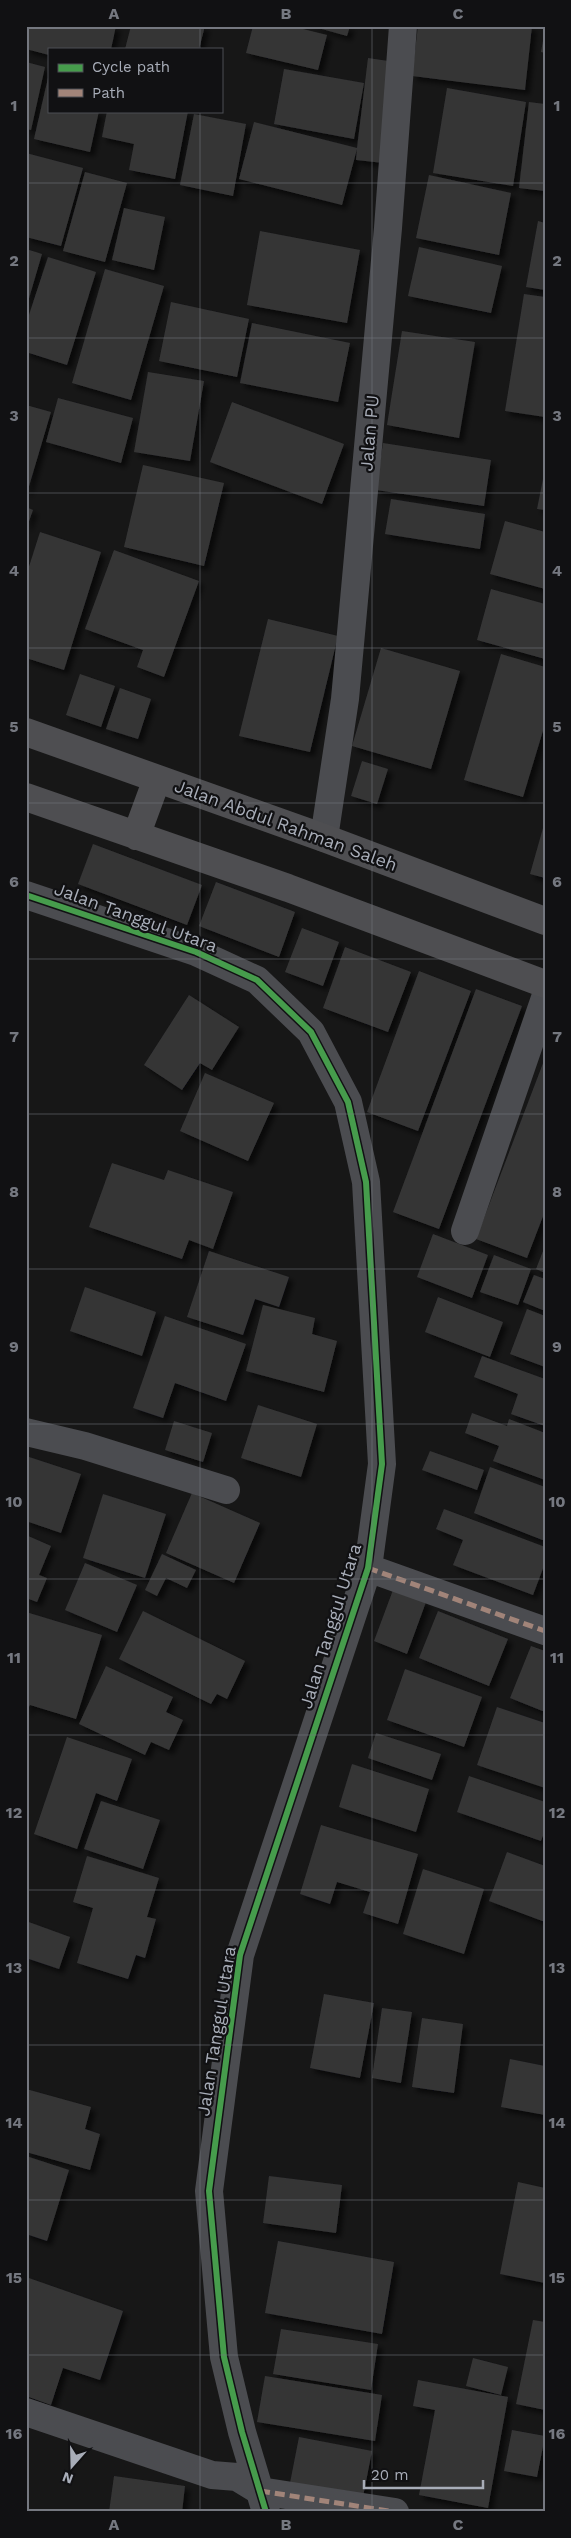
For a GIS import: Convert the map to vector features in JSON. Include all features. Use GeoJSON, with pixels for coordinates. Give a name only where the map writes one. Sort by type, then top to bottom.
{"type":"FeatureCollection","features":[{"type":"Feature","properties":{"kind":"highway","name":"Jalan Abdul Rahman Saleh"},"geometry":{"type":"LineString","coordinates":[[26,732],[324,838],[545,921]]}},
{"type":"Feature","properties":{"kind":"highway"},"geometry":{"type":"LineString","coordinates":[[136,836],[158,779]]}},
{"type":"Feature","properties":{"kind":"highway"},"geometry":{"type":"LineString","coordinates":[[26,797],[288,888],[545,984]]}},
{"type":"Feature","properties":{"kind":"street","name":"Jalan PU"},"geometry":{"type":"LineString","coordinates":[[324,838],[346,689],[388,228],[403,26]]}},
{"type":"Feature","properties":{"kind":"street","name":"Jalan Tanggul Utara"},"geometry":{"type":"LineString","coordinates":[[26,895],[196,952],[257,980],[311,1032],[348,1102],[366,1182],[382,1455],[375,1525],[368,1568],[240,1955],[208,2191],[224,2357],[242,2432],[263,2502]]}},
{"type":"Feature","properties":{"kind":"street"},"geometry":{"type":"LineString","coordinates":[[465,1231],[545,998]]}},
{"type":"Feature","properties":{"kind":"street"},"geometry":{"type":"LineString","coordinates":[[26,1432],[85,1446],[226,1490]]}},
{"type":"Feature","properties":{"kind":"street"},"geometry":{"type":"LineString","coordinates":[[368,1568],[545,1632]]}},
{"type":"Feature","properties":{"kind":"street"},"geometry":{"type":"LineString","coordinates":[[26,2412],[225,2476],[263,2502],[395,2512]]}},
{"type":"Feature","properties":{"kind":"building"},"geometry":{"type":"Polygon","coordinates":[[[27,26],[116,26],[111,48],[48,48],[48,55],[26,49],[27,26]]]}},
{"type":"Feature","properties":{"kind":"building"},"geometry":{"type":"Polygon","coordinates":[[[131,26],[205,26],[199,48],[125,48],[131,26]]]}},
{"type":"Feature","properties":{"kind":"building"},"geometry":{"type":"Polygon","coordinates":[[[253,26],[291,26],[327,35],[318,70],[246,53],[253,26]]]}},
{"type":"Feature","properties":{"kind":"building"},"geometry":{"type":"Polygon","coordinates":[[[311,26],[350,26],[347,36],[311,26]]]}},
{"type":"Feature","properties":{"kind":"building"},"geometry":{"type":"Polygon","coordinates":[[[418,26],[532,26],[525,90],[412,76],[418,26]]]}},
{"type":"Feature","properties":{"kind":"building"},"geometry":{"type":"Polygon","coordinates":[[[545,35],[545,53],[541,52],[545,35]]]}},
{"type":"Feature","properties":{"kind":"building"},"geometry":{"type":"Polygon","coordinates":[[[368,58],[395,62],[384,163],[356,160],[357,149],[342,205],[239,179],[254,122],[357,148],[368,58]]]}},
{"type":"Feature","properties":{"kind":"building"},"geometry":{"type":"Polygon","coordinates":[[[26,62],[45,67],[31,130],[26,129],[26,62]]]}},
{"type":"Feature","properties":{"kind":"building"},"geometry":{"type":"Polygon","coordinates":[[[284,69],[364,83],[354,139],[274,124],[284,69]]]}},
{"type":"Feature","properties":{"kind":"building"},"geometry":{"type":"Polygon","coordinates":[[[48,78],[48,112],[99,112],[90,152],[34,139],[48,78]]]}},
{"type":"Feature","properties":{"kind":"building"},"geometry":{"type":"Polygon","coordinates":[[[447,88],[526,102],[513,186],[433,173],[447,88]]]}},
{"type":"Feature","properties":{"kind":"building"},"geometry":{"type":"Polygon","coordinates":[[[529,102],[545,104],[545,191],[519,188],[529,102]]]}},
{"type":"Feature","properties":{"kind":"building"},"geometry":{"type":"Polygon","coordinates":[[[107,112],[188,112],[175,179],[129,170],[134,144],[102,137],[107,112]]]}},
{"type":"Feature","properties":{"kind":"building"},"geometry":{"type":"Polygon","coordinates":[[[194,114],[246,124],[233,196],[180,185],[194,114]]]}},
{"type":"Feature","properties":{"kind":"building"},"geometry":{"type":"Polygon","coordinates":[[[26,153],[83,168],[61,246],[26,237],[26,153]]]}},
{"type":"Feature","properties":{"kind":"building"},"geometry":{"type":"Polygon","coordinates":[[[85,172],[127,183],[105,262],[63,251],[85,172]]]}},
{"type":"Feature","properties":{"kind":"building"},"geometry":{"type":"Polygon","coordinates":[[[429,175],[511,193],[499,255],[416,238],[429,175]]]}},
{"type":"Feature","properties":{"kind":"building"},"geometry":{"type":"Polygon","coordinates":[[[124,208],[165,217],[154,270],[112,260],[124,208]]]}},
{"type":"Feature","properties":{"kind":"building"},"geometry":{"type":"Polygon","coordinates":[[[538,221],[545,223],[545,290],[526,287],[538,221]]]}},
{"type":"Feature","properties":{"kind":"building"},"geometry":{"type":"Polygon","coordinates":[[[260,231],[360,250],[347,323],[247,305],[260,231]]]}},
{"type":"Feature","properties":{"kind":"building"},"geometry":{"type":"Polygon","coordinates":[[[419,247],[502,266],[491,313],[408,296],[419,247]]]}},
{"type":"Feature","properties":{"kind":"building"},"geometry":{"type":"Polygon","coordinates":[[[26,249],[42,254],[27,305],[26,305],[26,249]]]}},
{"type":"Feature","properties":{"kind":"building"},"geometry":{"type":"Polygon","coordinates":[[[48,257],[96,272],[67,365],[26,352],[26,324],[48,257]]]}},
{"type":"Feature","properties":{"kind":"building"},"geometry":{"type":"Polygon","coordinates":[[[105,269],[164,286],[131,400],[72,383],[105,269]]]}},
{"type":"Feature","properties":{"kind":"building"},"geometry":{"type":"Polygon","coordinates":[[[524,294],[545,297],[545,417],[505,411],[524,294]]]}},
{"type":"Feature","properties":{"kind":"building"},"geometry":{"type":"Polygon","coordinates":[[[171,302],[249,319],[237,377],[159,361],[171,302]]]}},
{"type":"Feature","properties":{"kind":"building"},"geometry":{"type":"Polygon","coordinates":[[[252,323],[350,343],[338,402],[240,383],[252,323]]]}},
{"type":"Feature","properties":{"kind":"building"},"geometry":{"type":"Polygon","coordinates":[[[402,331],[475,342],[459,438],[387,425],[402,331]]]}},
{"type":"Feature","properties":{"kind":"building"},"geometry":{"type":"Polygon","coordinates":[[[148,372],[204,381],[190,461],[134,452],[148,372]]]}},
{"type":"Feature","properties":{"kind":"building"},"geometry":{"type":"Polygon","coordinates":[[[58,398],[133,418],[121,463],[46,442],[58,398]]]}},
{"type":"Feature","properties":{"kind":"building"},"geometry":{"type":"Polygon","coordinates":[[[232,402],[344,444],[322,504],[210,462],[232,402]]]}},
{"type":"Feature","properties":{"kind":"building"},"geometry":{"type":"Polygon","coordinates":[[[26,405],[51,412],[27,493],[26,493],[26,405]]]}},
{"type":"Feature","properties":{"kind":"building"},"geometry":{"type":"Polygon","coordinates":[[[383,443],[491,460],[484,506],[376,490],[383,443]]]}},
{"type":"Feature","properties":{"kind":"building"},"geometry":{"type":"Polygon","coordinates":[[[143,465],[224,483],[204,566],[124,547],[143,465]]]}},
{"type":"Feature","properties":{"kind":"building"},"geometry":{"type":"Polygon","coordinates":[[[545,474],[545,510],[537,509],[545,474]]]}},
{"type":"Feature","properties":{"kind":"building"},"geometry":{"type":"Polygon","coordinates":[[[391,499],[485,514],[480,549],[385,534],[391,499]]]}},
{"type":"Feature","properties":{"kind":"building"},"geometry":{"type":"Polygon","coordinates":[[[26,507],[33,510],[27,527],[26,527],[26,507]]]}},
{"type":"Feature","properties":{"kind":"building"},"geometry":{"type":"Polygon","coordinates":[[[505,521],[545,532],[545,589],[490,574],[505,521]]]}},
{"type":"Feature","properties":{"kind":"building"},"geometry":{"type":"Polygon","coordinates":[[[40,532],[101,552],[64,670],[26,658],[26,576],[40,532]]]}},
{"type":"Feature","properties":{"kind":"building"},"geometry":{"type":"Polygon","coordinates":[[[114,550],[199,581],[164,677],[137,667],[143,650],[85,629],[114,550]]]}},
{"type":"Feature","properties":{"kind":"building"},"geometry":{"type":"Polygon","coordinates":[[[491,589],[545,604],[545,659],[477,640],[491,589]]]}},
{"type":"Feature","properties":{"kind":"building"},"geometry":{"type":"Polygon","coordinates":[[[268,619],[338,636],[310,752],[239,736],[268,619]]]}},
{"type":"Feature","properties":{"kind":"building"},"geometry":{"type":"Polygon","coordinates":[[[381,648],[460,671],[431,769],[352,746],[381,648]]]}},
{"type":"Feature","properties":{"kind":"building"},"geometry":{"type":"Polygon","coordinates":[[[501,654],[545,667],[545,724],[523,797],[464,780],[501,654]]]}},
{"type":"Feature","properties":{"kind":"building"},"geometry":{"type":"Polygon","coordinates":[[[80,674],[115,686],[101,727],[66,715],[80,674]]]}},
{"type":"Feature","properties":{"kind":"building"},"geometry":{"type":"Polygon","coordinates":[[[120,688],[151,699],[138,739],[106,729],[120,688]]]}},
{"type":"Feature","properties":{"kind":"building"},"geometry":{"type":"Polygon","coordinates":[[[362,761],[388,769],[377,804],[351,796],[362,761]]]}},
{"type":"Feature","properties":{"kind":"building"},"geometry":{"type":"Polygon","coordinates":[[[545,821],[545,878],[530,874],[545,821]]]}},
{"type":"Feature","properties":{"kind":"building"},"geometry":{"type":"Polygon","coordinates":[[[93,844],[202,885],[187,925],[78,884],[93,844]]]}},
{"type":"Feature","properties":{"kind":"building"},"geometry":{"type":"Polygon","coordinates":[[[216,882],[295,912],[279,957],[199,926],[216,882]]]}},
{"type":"Feature","properties":{"kind":"building"},"geometry":{"type":"Polygon","coordinates":[[[302,928],[339,942],[323,986],[285,972],[302,928]]]}},
{"type":"Feature","properties":{"kind":"building"},"geometry":{"type":"Polygon","coordinates":[[[345,947],[411,972],[388,1032],[323,1008],[345,947]]]}},
{"type":"Feature","properties":{"kind":"building"},"geometry":{"type":"Polygon","coordinates":[[[419,971],[471,991],[418,1131],[367,1112],[419,971]]]}},
{"type":"Feature","properties":{"kind":"building"},"geometry":{"type":"Polygon","coordinates":[[[476,989],[522,1006],[439,1229],[393,1212],[476,989]]]}},
{"type":"Feature","properties":{"kind":"building"},"geometry":{"type":"Polygon","coordinates":[[[189,995],[239,1027],[212,1070],[200,1063],[182,1090],[144,1065],[189,995]]]}},
{"type":"Feature","properties":{"kind":"building"},"geometry":{"type":"Polygon","coordinates":[[[545,1058],[545,1211],[527,1258],[476,1239],[545,1058]]]}},
{"type":"Feature","properties":{"kind":"building"},"geometry":{"type":"Polygon","coordinates":[[[205,1073],[274,1103],[248,1161],[180,1131],[205,1073]]]}},
{"type":"Feature","properties":{"kind":"building"},"geometry":{"type":"Polygon","coordinates":[[[112,1163],[164,1180],[168,1170],[233,1192],[213,1249],[189,1240],[182,1259],[89,1227],[112,1163]]]}},
{"type":"Feature","properties":{"kind":"building"},"geometry":{"type":"Polygon","coordinates":[[[433,1234],[488,1255],[472,1298],[417,1277],[433,1234]]]}},
{"type":"Feature","properties":{"kind":"building"},"geometry":{"type":"Polygon","coordinates":[[[545,1246],[545,1273],[536,1269],[545,1246]]]}},
{"type":"Feature","properties":{"kind":"building"},"geometry":{"type":"Polygon","coordinates":[[[209,1251],[289,1277],[279,1307],[255,1299],[243,1335],[187,1317],[209,1251]]]}},
{"type":"Feature","properties":{"kind":"building"},"geometry":{"type":"Polygon","coordinates":[[[494,1255],[531,1269],[518,1305],[480,1292],[494,1255]]]}},
{"type":"Feature","properties":{"kind":"building"},"geometry":{"type":"Polygon","coordinates":[[[534,1275],[545,1279],[545,1311],[523,1302],[534,1275]]]}},
{"type":"Feature","properties":{"kind":"building"},"geometry":{"type":"Polygon","coordinates":[[[85,1287],[156,1312],[142,1356],[70,1331],[85,1287]]]}},
{"type":"Feature","properties":{"kind":"building"},"geometry":{"type":"Polygon","coordinates":[[[438,1297],[503,1322],[490,1357],[425,1332],[438,1297]]]}},
{"type":"Feature","properties":{"kind":"building"},"geometry":{"type":"Polygon","coordinates":[[[263,1305],[315,1318],[312,1334],[337,1341],[324,1392],[246,1371],[263,1305]]]}},
{"type":"Feature","properties":{"kind":"building"},"geometry":{"type":"Polygon","coordinates":[[[527,1309],[545,1316],[545,1367],[510,1354],[527,1309]]]}},
{"type":"Feature","properties":{"kind":"building"},"geometry":{"type":"Polygon","coordinates":[[[165,1316],[246,1344],[226,1401],[175,1383],[163,1418],[133,1408],[165,1316]]]}},
{"type":"Feature","properties":{"kind":"building"},"geometry":{"type":"Polygon","coordinates":[[[482,1356],[545,1379],[545,1426],[511,1414],[518,1394],[474,1377],[482,1356]]]}},
{"type":"Feature","properties":{"kind":"building"},"geometry":{"type":"Polygon","coordinates":[[[258,1405],[317,1424],[301,1477],[241,1458],[258,1405]]]}},
{"type":"Feature","properties":{"kind":"building"},"geometry":{"type":"Polygon","coordinates":[[[472,1413],[507,1426],[509,1419],[545,1433],[545,1480],[493,1461],[499,1446],[465,1433],[472,1413]]]}},
{"type":"Feature","properties":{"kind":"building"},"geometry":{"type":"Polygon","coordinates":[[[174,1421],[212,1433],[203,1462],[165,1450],[174,1421]]]}},
{"type":"Feature","properties":{"kind":"building"},"geometry":{"type":"Polygon","coordinates":[[[430,1451],[484,1470],[477,1490],[422,1470],[430,1451]]]}},
{"type":"Feature","properties":{"kind":"building"},"geometry":{"type":"Polygon","coordinates":[[[26,1456],[81,1474],[61,1533],[26,1521],[26,1456]]]}},
{"type":"Feature","properties":{"kind":"building"},"geometry":{"type":"Polygon","coordinates":[[[490,1467],[545,1487],[545,1541],[474,1513],[490,1467]]]}},
{"type":"Feature","properties":{"kind":"building"},"geometry":{"type":"Polygon","coordinates":[[[192,1493],[260,1523],[234,1583],[166,1553],[192,1493]]]}},
{"type":"Feature","properties":{"kind":"building"},"geometry":{"type":"Polygon","coordinates":[[[103,1494],[166,1514],[145,1578],[83,1558],[103,1494]]]}},
{"type":"Feature","properties":{"kind":"building"},"geometry":{"type":"Polygon","coordinates":[[[444,1509],[545,1547],[545,1563],[533,1595],[453,1565],[463,1540],[436,1529],[444,1509]]]}},
{"type":"Feature","properties":{"kind":"building"},"geometry":{"type":"Polygon","coordinates":[[[26,1535],[51,1546],[39,1575],[47,1578],[37,1602],[26,1598],[26,1535]]]}},
{"type":"Feature","properties":{"kind":"building"},"geometry":{"type":"Polygon","coordinates":[[[162,1554],[196,1570],[187,1588],[166,1578],[157,1596],[145,1590],[162,1554]]]}},
{"type":"Feature","properties":{"kind":"building"},"geometry":{"type":"Polygon","coordinates":[[[85,1563],[137,1585],[117,1632],[65,1610],[85,1563]]]}},
{"type":"Feature","properties":{"kind":"building"},"geometry":{"type":"Polygon","coordinates":[[[393,1590],[426,1602],[407,1654],[374,1641],[393,1590]]]}},
{"type":"Feature","properties":{"kind":"building"},"geometry":{"type":"Polygon","coordinates":[[[143,1611],[245,1661],[227,1699],[217,1694],[211,1704],[119,1659],[143,1611]]]}},
{"type":"Feature","properties":{"kind":"building"},"geometry":{"type":"Polygon","coordinates":[[[438,1611],[508,1639],[489,1686],[419,1658],[438,1611]]]}},
{"type":"Feature","properties":{"kind":"building"},"geometry":{"type":"Polygon","coordinates":[[[26,1612],[102,1635],[76,1719],[30,1705],[26,1712],[26,1612]]]}},
{"type":"Feature","properties":{"kind":"building"},"geometry":{"type":"Polygon","coordinates":[[[531,1646],[545,1651],[545,1712],[510,1698],[531,1646]]]}},
{"type":"Feature","properties":{"kind":"building"},"geometry":{"type":"Polygon","coordinates":[[[106,1666],[173,1697],[166,1712],[183,1720],[169,1750],[151,1742],[145,1755],[79,1724],[106,1666]]]}},
{"type":"Feature","properties":{"kind":"building"},"geometry":{"type":"Polygon","coordinates":[[[405,1669],[482,1697],[464,1747],[387,1720],[405,1669]]]}},
{"type":"Feature","properties":{"kind":"building"},"geometry":{"type":"Polygon","coordinates":[[[497,1707],[545,1723],[545,1788],[477,1765],[497,1707]]]}},
{"type":"Feature","properties":{"kind":"building"},"geometry":{"type":"Polygon","coordinates":[[[376,1733],[441,1754],[432,1780],[368,1758],[376,1733]]]}},
{"type":"Feature","properties":{"kind":"building"},"geometry":{"type":"Polygon","coordinates":[[[67,1737],[132,1759],[117,1801],[96,1793],[77,1849],[34,1834],[67,1737]]]}},
{"type":"Feature","properties":{"kind":"building"},"geometry":{"type":"Polygon","coordinates":[[[352,1764],[429,1789],[416,1832],[339,1807],[352,1764]]]}},
{"type":"Feature","properties":{"kind":"building"},"geometry":{"type":"Polygon","coordinates":[[[469,1776],[545,1802],[545,1830],[541,1841],[457,1812],[469,1776]]]}},
{"type":"Feature","properties":{"kind":"building"},"geometry":{"type":"Polygon","coordinates":[[[101,1801],[160,1820],[143,1869],[84,1849],[101,1801]]]}},
{"type":"Feature","properties":{"kind":"building"},"geometry":{"type":"Polygon","coordinates":[[[321,1825],[418,1854],[398,1924],[363,1913],[370,1892],[337,1882],[330,1904],[300,1894],[321,1825]]]}},
{"type":"Feature","properties":{"kind":"building"},"geometry":{"type":"Polygon","coordinates":[[[507,1852],[545,1866],[545,1922],[489,1901],[507,1852]]]}},
{"type":"Feature","properties":{"kind":"building"},"geometry":{"type":"Polygon","coordinates":[[[87,1856],[159,1878],[147,1917],[156,1919],[145,1958],[136,1955],[128,1979],[77,1963],[93,1908],[73,1902],[87,1856]]]}},
{"type":"Feature","properties":{"kind":"building"},"geometry":{"type":"Polygon","coordinates":[[[423,1869],[484,1889],[464,1954],[403,1934],[423,1869]]]}},
{"type":"Feature","properties":{"kind":"building"},"geometry":{"type":"Polygon","coordinates":[[[26,1921],[70,1937],[59,1969],[26,1958],[26,1921]]]}},
{"type":"Feature","properties":{"kind":"building"},"geometry":{"type":"Polygon","coordinates":[[[324,1994],[374,2003],[360,2078],[310,2068],[324,1994]]]}},
{"type":"Feature","properties":{"kind":"building"},"geometry":{"type":"Polygon","coordinates":[[[382,2008],[412,2012],[401,2083],[372,2078],[382,2008]]]}},
{"type":"Feature","properties":{"kind":"building"},"geometry":{"type":"Polygon","coordinates":[[[422,2018],[463,2024],[454,2093],[412,2087],[422,2018]]]}},
{"type":"Feature","properties":{"kind":"building"},"geometry":{"type":"Polygon","coordinates":[[[510,2059],[545,2066],[545,2115],[501,2107],[510,2059]]]}},
{"type":"Feature","properties":{"kind":"building"},"geometry":{"type":"Polygon","coordinates":[[[26,2089],[91,2107],[85,2129],[100,2134],[90,2170],[26,2152],[26,2089]]]}},
{"type":"Feature","properties":{"kind":"building"},"geometry":{"type":"Polygon","coordinates":[[[26,2156],[69,2170],[47,2241],[26,2234],[26,2156]]]}},
{"type":"Feature","properties":{"kind":"building"},"geometry":{"type":"Polygon","coordinates":[[[269,2176],[342,2185],[336,2233],[263,2223],[269,2176]]]}},
{"type":"Feature","properties":{"kind":"building"},"geometry":{"type":"Polygon","coordinates":[[[518,2182],[545,2188],[545,2283],[500,2274],[518,2182]]]}},
{"type":"Feature","properties":{"kind":"building"},"geometry":{"type":"Polygon","coordinates":[[[278,2241],[394,2262],[382,2334],[265,2313],[278,2241]]]}},
{"type":"Feature","properties":{"kind":"building"},"geometry":{"type":"Polygon","coordinates":[[[26,2277],[123,2311],[100,2380],[63,2368],[51,2405],[26,2396],[26,2277]]]}},
{"type":"Feature","properties":{"kind":"building"},"geometry":{"type":"Polygon","coordinates":[[[533,2320],[545,2322],[545,2410],[516,2404],[533,2320]]]}},
{"type":"Feature","properties":{"kind":"building"},"geometry":{"type":"Polygon","coordinates":[[[281,2329],[378,2344],[371,2390],[273,2374],[281,2329]]]}},
{"type":"Feature","properties":{"kind":"building"},"geometry":{"type":"Polygon","coordinates":[[[473,2358],[508,2367],[501,2395],[466,2386],[473,2358]]]}},
{"type":"Feature","properties":{"kind":"building"},"geometry":{"type":"Polygon","coordinates":[[[265,2376],[382,2395],[375,2441],[257,2422],[265,2376]]]}},
{"type":"Feature","properties":{"kind":"building"},"geometry":{"type":"Polygon","coordinates":[[[418,2380],[508,2397],[488,2508],[419,2495],[435,2410],[413,2406],[418,2380]]]}},
{"type":"Feature","properties":{"kind":"building"},"geometry":{"type":"Polygon","coordinates":[[[512,2430],[545,2436],[537,2477],[504,2471],[512,2430]]]}},
{"type":"Feature","properties":{"kind":"building"},"geometry":{"type":"Polygon","coordinates":[[[299,2437],[372,2451],[363,2497],[290,2483],[299,2437]]]}},
{"type":"Feature","properties":{"kind":"building"},"geometry":{"type":"Polygon","coordinates":[[[114,2476],[185,2486],[182,2512],[109,2512],[114,2476]]]}},
{"type":"Feature","properties":{"kind":"marked path"},"geometry":{"type":"LineString","coordinates":[[368,1568],[545,1631]]}},
{"type":"Feature","properties":{"kind":"marked path"},"geometry":{"type":"LineString","coordinates":[[260,2491],[395,2512]]}},
{"type":"Feature","properties":{"kind":"cycle path"},"geometry":{"type":"LineString","coordinates":[[26,895],[196,952],[257,980],[311,1032],[348,1102],[366,1182],[382,1464],[368,1568],[240,1955],[209,2191],[224,2357],[242,2432],[266,2512]]}}]}
